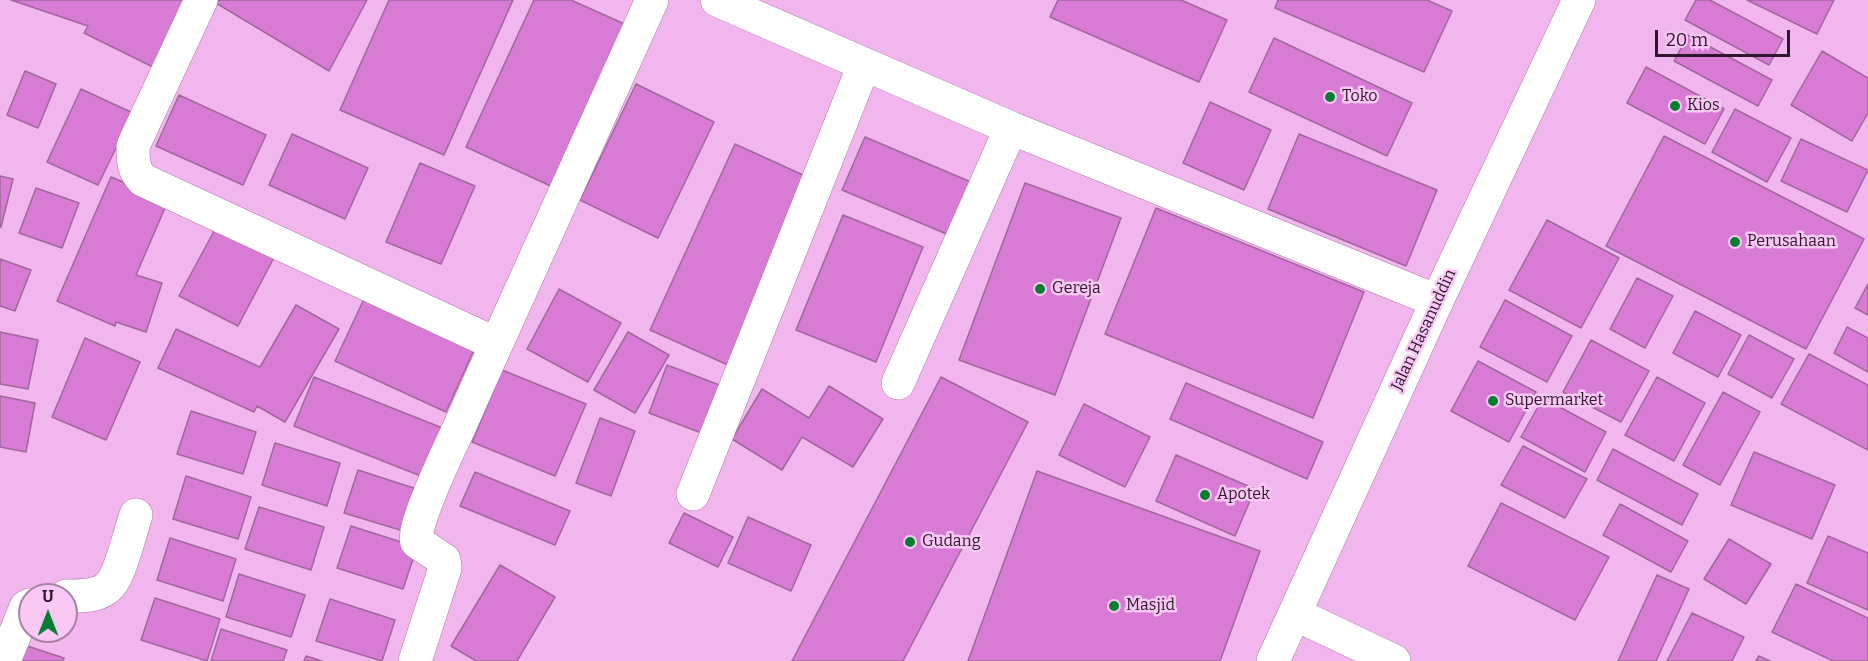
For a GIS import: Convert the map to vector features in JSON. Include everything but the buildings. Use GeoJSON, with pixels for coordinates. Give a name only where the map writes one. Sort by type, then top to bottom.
{"type":"FeatureCollection","features":[{"type":"Feature","properties":{"kind":"main road"},"geometry":{"type":"LineString","coordinates":[[201,0],[133,146],[136,173],[143,180],[496,344]]}},
{"type":"Feature","properties":{"kind":"main road"},"geometry":{"type":"LineString","coordinates":[[414,661],[445,568],[444,560],[414,538],[426,501],[652,0]]}},
{"type":"Feature","properties":{"kind":"main road"},"geometry":{"type":"LineString","coordinates":[[717,0],[1011,128],[1437,301]]}},
{"type":"Feature","properties":{"kind":"main road","name":"Jalan Hasanuddin"},"geometry":{"type":"LineString","coordinates":[[1273,661],[1437,301],[1579,0]]}},
{"type":"Feature","properties":{"kind":"main road"},"geometry":{"type":"LineString","coordinates":[[693,494],[864,65]]}},
{"type":"Feature","properties":{"kind":"main road"},"geometry":{"type":"LineString","coordinates":[[898,383],[1011,128]]}},
{"type":"Feature","properties":{"kind":"main road"},"geometry":{"type":"LineString","coordinates":[[78,597],[87,597],[109,587],[117,572],[136,515]]}},
{"type":"Feature","properties":{"kind":"main road"},"geometry":{"type":"LineString","coordinates":[[1294,614],[1394,661]]}},
{"type":"Feature","properties":{"kind":"main road"},"geometry":{"type":"LineString","coordinates":[[4,661],[18,627]]}},
{"type":"Feature","properties":{"kind":"place","name":"Toko"},"geometry":{"type":"Point","coordinates":[1330,97]}},
{"type":"Feature","properties":{"kind":"place","name":"Kios"},"geometry":{"type":"Point","coordinates":[1675,106]}},
{"type":"Feature","properties":{"kind":"place","name":"Perusahaan"},"geometry":{"type":"Point","coordinates":[1735,242]}},
{"type":"Feature","properties":{"kind":"place","name":"Gereja"},"geometry":{"type":"Point","coordinates":[1040,289]}},
{"type":"Feature","properties":{"kind":"place","name":"Supermarket"},"geometry":{"type":"Point","coordinates":[1493,401]}},
{"type":"Feature","properties":{"kind":"place","name":"Apotek"},"geometry":{"type":"Point","coordinates":[1205,495]}},
{"type":"Feature","properties":{"kind":"place","name":"Gudang"},"geometry":{"type":"Point","coordinates":[910,542]}},
{"type":"Feature","properties":{"kind":"place","name":"Masjid"},"geometry":{"type":"Point","coordinates":[1114,606]}}]}
